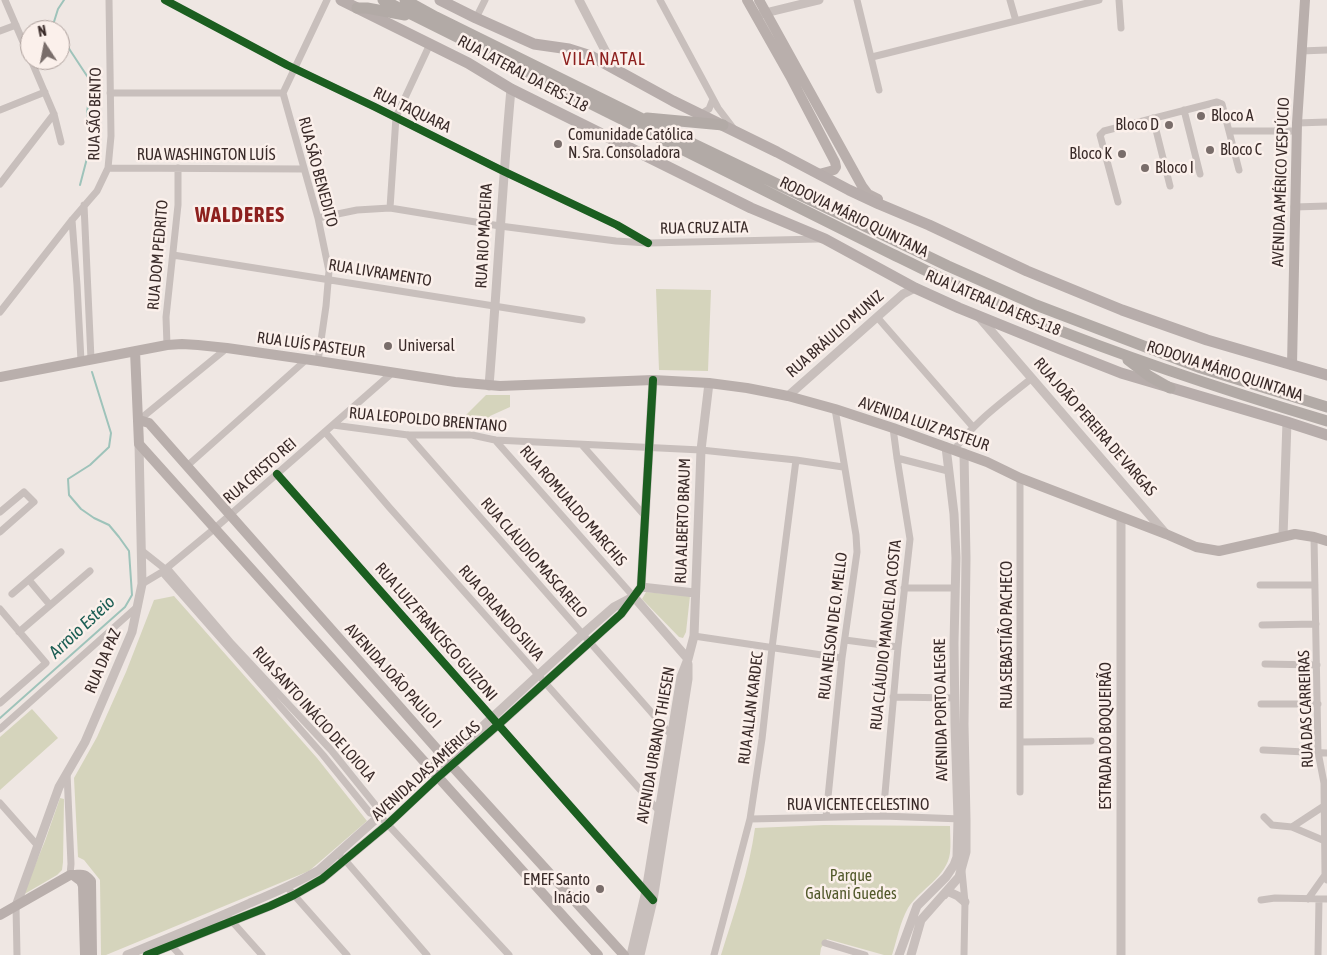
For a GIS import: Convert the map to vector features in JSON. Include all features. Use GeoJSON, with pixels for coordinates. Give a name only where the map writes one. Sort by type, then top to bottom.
{"type":"FeatureCollection","features":[{"type":"Feature","properties":{"kind":"highway","name":"RODOVIA MÁRIO QUINTANA"},"geometry":{"type":"LineString","coordinates":[[384,0],[954,285],[1031,319],[1120,354],[1196,380],[1327,420]]}},
{"type":"Feature","properties":{"kind":"highway","name":"RODOVIA MÁRIO QUINTANA"},"geometry":{"type":"LineString","coordinates":[[405,0],[677,136],[948,266],[1036,306],[1201,368],[1327,407]]}},
{"type":"Feature","properties":{"kind":"highway"},"geometry":{"type":"LineString","coordinates":[[413,0],[436,17]]}},
{"type":"Feature","properties":{"kind":"highway"},"geometry":{"type":"LineString","coordinates":[[356,8],[416,17]]}},
{"type":"Feature","properties":{"kind":"highway"},"geometry":{"type":"LineString","coordinates":[[641,118],[723,125]]}},
{"type":"Feature","properties":{"kind":"highway"},"geometry":{"type":"LineString","coordinates":[[1120,354],[1148,376],[1170,388]]}},
{"type":"Feature","properties":{"kind":"main road","name":"RUA LATERAL DA ERS-118"},"geometry":{"type":"LineString","coordinates":[[341,0],[468,63],[511,89],[751,208],[825,239],[915,288],[979,317],[1121,373],[1327,435]]}},
{"type":"Feature","properties":{"kind":"main road","name":"RUA LATERAL DA ERS-118"},"geometry":{"type":"LineString","coordinates":[[440,0],[534,44],[569,49],[591,56],[673,101],[778,152],[872,201],[929,225],[1027,272],[1122,310],[1207,340],[1327,375]]}},
{"type":"Feature","properties":{"kind":"main road"},"geometry":{"type":"LineString","coordinates":[[747,0],[761,14],[862,186],[868,194],[905,215]]}},
{"type":"Feature","properties":{"kind":"main road"},"geometry":{"type":"LineString","coordinates":[[759,0],[761,14]]}},
{"type":"Feature","properties":{"kind":"main road","name":"AVENIDA AMÉRICO VESPÚCIO"},"geometry":{"type":"LineString","coordinates":[[1292,365],[1294,207],[1305,0]]}},
{"type":"Feature","properties":{"kind":"main road"},"geometry":{"type":"LineString","coordinates":[[795,74],[836,167],[840,170],[843,169],[847,167],[849,162]]}},
{"type":"Feature","properties":{"kind":"main road"},"geometry":{"type":"LineString","coordinates":[[819,174],[832,172],[836,167]]}},
{"type":"Feature","properties":{"kind":"main road","name":"RUA LUÍS PASTEUR"},"geometry":{"type":"LineString","coordinates":[[0,376],[167,345],[198,344],[489,386],[653,380],[709,383]]}},
{"type":"Feature","properties":{"kind":"main road","name":"RUA DA PAZ"},"geometry":{"type":"LineString","coordinates":[[135,351],[139,444]]}},
{"type":"Feature","properties":{"kind":"main road","name":"AVENIDA LUIZ PASTEUR"},"geometry":{"type":"LineString","coordinates":[[709,383],[788,396],[835,409],[955,450],[1020,478],[1122,517]]}},
{"type":"Feature","properties":{"kind":"main road","name":"AVENIDA JOÃO PAULO I"},"geometry":{"type":"LineString","coordinates":[[139,420],[148,423],[187,466],[449,762],[624,955]]}},
{"type":"Feature","properties":{"kind":"main road"},"geometry":{"type":"LineString","coordinates":[[139,444],[598,955]]}},
{"type":"Feature","properties":{"kind":"main road"},"geometry":{"type":"LineString","coordinates":[[1122,517],[1190,545],[1219,551],[1295,534],[1314,536],[1327,541]]}},
{"type":"Feature","properties":{"kind":"main road"},"geometry":{"type":"LineString","coordinates":[[71,875],[80,881],[83,886],[85,955]]}},
{"type":"Feature","properties":{"kind":"main road"},"geometry":{"type":"LineString","coordinates":[[0,915],[71,875],[87,876],[91,880],[92,955]]}},
{"type":"Feature","properties":{"kind":"street"},"geometry":{"type":"LineString","coordinates":[[5,0],[20,35]]}},
{"type":"Feature","properties":{"kind":"street","name":"RUA SÃO BENTO"},"geometry":{"type":"LineString","coordinates":[[0,312],[97,191],[108,168],[111,136],[109,0]]}},
{"type":"Feature","properties":{"kind":"street","name":"RUA TAQUARA"},"geometry":{"type":"LineString","coordinates":[[165,0],[295,69],[617,225],[648,243]]}},
{"type":"Feature","properties":{"kind":"street"},"geometry":{"type":"LineString","coordinates":[[110,93],[283,93],[327,0]]}},
{"type":"Feature","properties":{"kind":"street"},"geometry":{"type":"LineString","coordinates":[[476,18],[485,0]]}},
{"type":"Feature","properties":{"kind":"street"},"geometry":{"type":"LineString","coordinates":[[579,0],[618,70]]}},
{"type":"Feature","properties":{"kind":"street"},"geometry":{"type":"LineString","coordinates":[[660,0],[713,99],[724,117],[738,132]]}},
{"type":"Feature","properties":{"kind":"street"},"geometry":{"type":"LineString","coordinates":[[761,14],[819,0]]}},
{"type":"Feature","properties":{"kind":"street"},"geometry":{"type":"LineString","coordinates":[[857,0],[880,90]]}},
{"type":"Feature","properties":{"kind":"street"},"geometry":{"type":"LineString","coordinates":[[1010,0],[1016,21]]}},
{"type":"Feature","properties":{"kind":"street"},"geometry":{"type":"LineString","coordinates":[[872,57],[1098,0]]}},
{"type":"Feature","properties":{"kind":"street"},"geometry":{"type":"LineString","coordinates":[[1119,0],[1121,28]]}},
{"type":"Feature","properties":{"kind":"street"},"geometry":{"type":"LineString","coordinates":[[0,32],[16,25]]}},
{"type":"Feature","properties":{"kind":"street"},"geometry":{"type":"LineString","coordinates":[[390,208],[396,117],[430,44]]}},
{"type":"Feature","properties":{"kind":"street"},"geometry":{"type":"LineString","coordinates":[[591,56],[603,46]]}},
{"type":"Feature","properties":{"kind":"street"},"geometry":{"type":"LineString","coordinates":[[1301,51],[1327,50]]}},
{"type":"Feature","properties":{"kind":"street"},"geometry":{"type":"LineString","coordinates":[[35,70],[54,114],[61,142]]}},
{"type":"Feature","properties":{"kind":"street","name":"RUA RIO MADEIRA"},"geometry":{"type":"LineString","coordinates":[[489,386],[503,171],[511,89]]}},
{"type":"Feature","properties":{"kind":"street"},"geometry":{"type":"LineString","coordinates":[[0,110],[44,92]]}},
{"type":"Feature","properties":{"kind":"street","name":"RUA SÃO BENEDITO"},"geometry":{"type":"LineString","coordinates":[[283,93],[318,218],[329,270],[318,361]]}},
{"type":"Feature","properties":{"kind":"street"},"geometry":{"type":"LineString","coordinates":[[701,114],[709,108],[713,99]]}},
{"type":"Feature","properties":{"kind":"street"},"geometry":{"type":"LineString","coordinates":[[1118,202],[1100,135],[1104,131],[1153,118],[1217,102],[1222,104],[1239,170]]}},
{"type":"Feature","properties":{"kind":"street"},"geometry":{"type":"LineString","coordinates":[[1184,110],[1200,174]]}},
{"type":"Feature","properties":{"kind":"street"},"geometry":{"type":"LineString","coordinates":[[0,184],[54,114]]}},
{"type":"Feature","properties":{"kind":"street"},"geometry":{"type":"LineString","coordinates":[[1153,118],[1170,186]]}},
{"type":"Feature","properties":{"kind":"street"},"geometry":{"type":"LineString","coordinates":[[1230,131],[1297,127],[1327,122]]}},
{"type":"Feature","properties":{"kind":"street","name":"RUA WASHINGTON LUÍS"},"geometry":{"type":"LineString","coordinates":[[108,168],[304,169]]}},
{"type":"Feature","properties":{"kind":"street","name":"RUA DOM PEDRITO"},"geometry":{"type":"LineString","coordinates":[[167,345],[166,317],[178,205],[178,168]]}},
{"type":"Feature","properties":{"kind":"street"},"geometry":{"type":"LineString","coordinates":[[84,205],[88,284],[86,360]]}},
{"type":"Feature","properties":{"kind":"street"},"geometry":{"type":"LineString","coordinates":[[1294,207],[1327,206]]}},
{"type":"Feature","properties":{"kind":"street","name":"RUA CRUZ ALTA"},"geometry":{"type":"LineString","coordinates":[[318,218],[357,210],[390,208],[500,226],[616,241],[648,243],[825,239]]}},
{"type":"Feature","properties":{"kind":"street"},"geometry":{"type":"LineString","coordinates":[[72,220],[86,360]]}},
{"type":"Feature","properties":{"kind":"street"},"geometry":{"type":"LineString","coordinates":[[616,241],[617,225]]}},
{"type":"Feature","properties":{"kind":"street"},"geometry":{"type":"LineString","coordinates":[[795,240],[801,228]]}},
{"type":"Feature","properties":{"kind":"street","name":"RUA LIVRAMENTO"},"geometry":{"type":"LineString","coordinates":[[173,255],[582,320]]}},
{"type":"Feature","properties":{"kind":"street","name":"RUA BRÁULIO MUNIZ"},"geometry":{"type":"LineString","coordinates":[[902,281],[903,294]]}},
{"type":"Feature","properties":{"kind":"street"},"geometry":{"type":"LineString","coordinates":[[77,284],[88,284]]}},
{"type":"Feature","properties":{"kind":"street","name":"RUA BRÁULIO MUNIZ"},"geometry":{"type":"LineString","coordinates":[[788,396],[903,294],[915,288]]}},
{"type":"Feature","properties":{"kind":"street"},"geometry":{"type":"LineString","coordinates":[[877,317],[973,427]]}},
{"type":"Feature","properties":{"kind":"street","name":"RUA JOÃO PEREIRA DE VARGAS"},"geometry":{"type":"LineString","coordinates":[[979,317],[1166,534]]}},
{"type":"Feature","properties":{"kind":"street"},"geometry":{"type":"LineString","coordinates":[[1000,341],[1010,329]]}},
{"type":"Feature","properties":{"kind":"street"},"geometry":{"type":"LineString","coordinates":[[139,420],[227,348]]}},
{"type":"Feature","properties":{"kind":"street"},"geometry":{"type":"LineString","coordinates":[[187,466],[307,359]]}},
{"type":"Feature","properties":{"kind":"street","name":"RUA CRISTO REI"},"geometry":{"type":"LineString","coordinates":[[142,584],[165,570],[214,529],[392,373]]}},
{"type":"Feature","properties":{"kind":"street"},"geometry":{"type":"LineString","coordinates":[[955,450],[964,436],[973,427],[1032,378]]}},
{"type":"Feature","properties":{"kind":"street"},"geometry":{"type":"LineString","coordinates":[[653,380],[641,587],[695,593]]}},
{"type":"Feature","properties":{"kind":"street","name":"RUA ALBERTO BRAUM"},"geometry":{"type":"LineString","coordinates":[[688,659],[694,636],[701,450],[709,383]]}},
{"type":"Feature","properties":{"kind":"street","name":"RUA NELSON DE O. MELLO"},"geometry":{"type":"LineString","coordinates":[[826,817],[842,658],[857,552],[835,409]]}},
{"type":"Feature","properties":{"kind":"street"},"geometry":{"type":"LineString","coordinates":[[1283,536],[1287,422]]}},
{"type":"Feature","properties":{"kind":"street","name":"RUA LEOPOLDO BRENTANO"},"geometry":{"type":"LineString","coordinates":[[332,425],[408,435],[472,435],[495,440],[701,450],[844,467]]}},
{"type":"Feature","properties":{"kind":"street","name":"RUA CLÁUDIO MANOEL DA COSTA"},"geometry":{"type":"LineString","coordinates":[[883,816],[893,697],[910,539],[893,428]]}},
{"type":"Feature","properties":{"kind":"street","name":"RUA ORLANDO SILVA"},"geometry":{"type":"LineString","coordinates":[[325,432],[395,514],[659,811]]}},
{"type":"Feature","properties":{"kind":"street","name":"RUA CLÁUDIO MASCARELO"},"geometry":{"type":"LineString","coordinates":[[408,435],[678,744]]}},
{"type":"Feature","properties":{"kind":"street","name":"RUA ROMUALDO MARCHIS"},"geometry":{"type":"LineString","coordinates":[[495,440],[688,659]]}},
{"type":"Feature","properties":{"kind":"street","name":"RUA DA PAZ"},"geometry":{"type":"LineString","coordinates":[[16,906],[59,787],[85,742],[132,632],[142,584],[139,444]]}},
{"type":"Feature","properties":{"kind":"street"},"geometry":{"type":"LineString","coordinates":[[582,445],[645,516]]}},
{"type":"Feature","properties":{"kind":"street","name":"AVENIDA PORTO ALEGRE"},"geometry":{"type":"LineString","coordinates":[[955,450],[948,471],[954,514],[956,558],[955,698],[960,724]]}},
{"type":"Feature","properties":{"kind":"street","name":"AVENIDA PORTO ALEGRE"},"geometry":{"type":"LineString","coordinates":[[911,955],[921,920],[959,877],[957,857],[962,819],[960,724],[965,641],[966,558],[955,450]]}},
{"type":"Feature","properties":{"kind":"street"},"geometry":{"type":"LineString","coordinates":[[897,458],[948,471]]}},
{"type":"Feature","properties":{"kind":"street","name":"RUA ALLAN KARDEC"},"geometry":{"type":"LineString","coordinates":[[714,955],[750,819],[762,739],[796,460]]}},
{"type":"Feature","properties":{"kind":"street","name":"RUA LUIZ FRANCISCO GUIZONI"},"geometry":{"type":"LineString","coordinates":[[277,474],[653,900]]}},
{"type":"Feature","properties":{"kind":"street","name":"RUA SEBASTIÃO PACHECO"},"geometry":{"type":"LineString","coordinates":[[1020,478],[1020,792]]}},
{"type":"Feature","properties":{"kind":"street"},"geometry":{"type":"LineString","coordinates":[[0,512],[24,492],[34,502],[0,532]]}},
{"type":"Feature","properties":{"kind":"street","name":"ESTRADA DO BOQUEIRÃO"},"geometry":{"type":"LineString","coordinates":[[1121,955],[1122,517]]}},
{"type":"Feature","properties":{"kind":"street","name":"RUA DAS CARREIRAS"},"geometry":{"type":"LineString","coordinates":[[1314,536],[1318,752],[1324,782],[1326,878]]}},
{"type":"Feature","properties":{"kind":"street","name":"RUA SANTO INÁCIO DE LOIOLA"},"geometry":{"type":"LineString","coordinates":[[142,550],[165,570],[331,750],[377,807],[379,815],[509,955]]}},
{"type":"Feature","properties":{"kind":"street"},"geometry":{"type":"LineString","coordinates":[[12,594],[61,552]]}},
{"type":"Feature","properties":{"kind":"street"},"geometry":{"type":"LineString","coordinates":[[956,558],[966,558]]}},
{"type":"Feature","properties":{"kind":"street"},"geometry":{"type":"LineString","coordinates":[[19,632],[90,571]]}},
{"type":"Feature","properties":{"kind":"street"},"geometry":{"type":"LineString","coordinates":[[29,580],[50,605]]}},
{"type":"Feature","properties":{"kind":"street"},"geometry":{"type":"LineString","coordinates":[[1260,585],[1315,585]]}},
{"type":"Feature","properties":{"kind":"street","name":"AVENIDA DAS AMÉRICAS"},"geometry":{"type":"LineString","coordinates":[[228,918],[319,870],[379,815],[449,762],[544,683],[621,614],[641,587]]}},
{"type":"Feature","properties":{"kind":"street"},"geometry":{"type":"LineString","coordinates":[[904,588],[955,588]]}},
{"type":"Feature","properties":{"kind":"street","name":"AVENIDA DAS AMÉRICAS"},"geometry":{"type":"LineString","coordinates":[[496,721],[537,675],[614,607],[634,597]]}},
{"type":"Feature","properties":{"kind":"street"},"geometry":{"type":"LineString","coordinates":[[0,729],[138,606]]}},
{"type":"Feature","properties":{"kind":"street"},"geometry":{"type":"LineString","coordinates":[[0,609],[46,663],[0,703]]}},
{"type":"Feature","properties":{"kind":"street"},"geometry":{"type":"LineString","coordinates":[[1262,625],[1316,624]]}},
{"type":"Feature","properties":{"kind":"street"},"geometry":{"type":"LineString","coordinates":[[694,636],[842,658]]}},
{"type":"Feature","properties":{"kind":"street"},"geometry":{"type":"LineString","coordinates":[[845,640],[898,647]]}},
{"type":"Feature","properties":{"kind":"street"},"geometry":{"type":"LineString","coordinates":[[954,642],[965,641]]}},
{"type":"Feature","properties":{"kind":"street","name":"AVENIDA URBANO THIESEN"},"geometry":{"type":"LineString","coordinates":[[632,955],[646,890],[680,677],[688,659]]}},
{"type":"Feature","properties":{"kind":"street","name":"AVENIDA URBANO THIESEN"},"geometry":{"type":"LineString","coordinates":[[640,955],[653,900],[688,679],[688,659]]}},
{"type":"Feature","properties":{"kind":"street"},"geometry":{"type":"LineString","coordinates":[[1265,664],[1317,665]]}},
{"type":"Feature","properties":{"kind":"street"},"geometry":{"type":"LineString","coordinates":[[893,697],[955,698]]}},
{"type":"Feature","properties":{"kind":"street"},"geometry":{"type":"LineString","coordinates":[[1261,704],[1318,704]]}},
{"type":"Feature","properties":{"kind":"street"},"geometry":{"type":"LineString","coordinates":[[1021,742],[1091,741]]}},
{"type":"Feature","properties":{"kind":"street"},"geometry":{"type":"LineString","coordinates":[[1263,750],[1327,753]]}},
{"type":"Feature","properties":{"kind":"street"},"geometry":{"type":"LineString","coordinates":[[67,772],[71,875]]}},
{"type":"Feature","properties":{"kind":"street","name":"AVENIDA DAS AMÉRICAS"},"geometry":{"type":"LineString","coordinates":[[127,955],[168,942],[228,918],[294,895],[322,878],[388,824],[434,774]]}},
{"type":"Feature","properties":{"kind":"street"},"geometry":{"type":"LineString","coordinates":[[0,804],[3,813],[38,846]]}},
{"type":"Feature","properties":{"kind":"street"},"geometry":{"type":"LineString","coordinates":[[1292,827],[1324,806]]}},
{"type":"Feature","properties":{"kind":"street","name":"RUA VICENTE CELESTINO"},"geometry":{"type":"LineString","coordinates":[[750,819],[883,816],[962,819]]}},
{"type":"Feature","properties":{"kind":"street"},"geometry":{"type":"LineString","coordinates":[[1264,817],[1272,825],[1292,827],[1325,841]]}},
{"type":"Feature","properties":{"kind":"street"},"geometry":{"type":"LineString","coordinates":[[337,854],[426,955]]}},
{"type":"Feature","properties":{"kind":"street"},"geometry":{"type":"LineString","coordinates":[[958,866],[965,902],[964,955]]}},
{"type":"Feature","properties":{"kind":"street"},"geometry":{"type":"LineString","coordinates":[[899,955],[917,906],[958,866]]}},
{"type":"Feature","properties":{"kind":"street"},"geometry":{"type":"LineString","coordinates":[[1308,899],[1326,878]]}},
{"type":"Feature","properties":{"kind":"street"},"geometry":{"type":"LineString","coordinates":[[286,887],[347,955]]}},
{"type":"Feature","properties":{"kind":"street"},"geometry":{"type":"LineString","coordinates":[[944,895],[948,892],[958,896],[965,902]]}},
{"type":"Feature","properties":{"kind":"street"},"geometry":{"type":"LineString","coordinates":[[1261,900],[1276,898],[1323,899],[1318,955]]}},
{"type":"Feature","properties":{"kind":"street"},"geometry":{"type":"LineString","coordinates":[[16,906],[18,955]]}},
{"type":"Feature","properties":{"kind":"street"},"geometry":{"type":"LineString","coordinates":[[228,918],[262,955]]}},
{"type":"Feature","properties":{"kind":"street"},"geometry":{"type":"LineString","coordinates":[[168,942],[180,955]]}},
{"type":"Feature","properties":{"kind":"street","name":"AVENIDA DAS AMÉRICAS"},"geometry":{"type":"LineString","coordinates":[[147,955],[168,942]]}},
{"type":"Feature","properties":{"kind":"street"},"geometry":{"type":"LineString","coordinates":[[825,943],[848,953],[865,955]]}},
{"type":"Feature","properties":{"kind":"green space"},"geometry":{"type":"Polygon","coordinates":[[[656,289],[711,290],[708,371],[659,370],[656,289]]]}},
{"type":"Feature","properties":{"kind":"green space"},"geometry":{"type":"Polygon","coordinates":[[[486,395],[510,395],[510,407],[490,416],[485,430],[452,429],[486,395]]]}},
{"type":"Feature","properties":{"kind":"green space"},"geometry":{"type":"Polygon","coordinates":[[[646,592],[690,596],[686,632],[683,638],[679,637],[642,599],[646,592]]]}},
{"type":"Feature","properties":{"kind":"green space"},"geometry":{"type":"Polygon","coordinates":[[[174,596],[317,758],[367,821],[309,871],[106,955],[101,955],[100,880],[84,860],[78,857],[74,778],[97,737],[126,672],[154,600],[174,596]]]}},
{"type":"Feature","properties":{"kind":"green space"},"geometry":{"type":"Polygon","coordinates":[[[32,709],[58,738],[0,790],[0,737],[32,709]]]}},
{"type":"Feature","properties":{"kind":"green space"},"geometry":{"type":"Polygon","coordinates":[[[60,798],[64,799],[62,870],[57,875],[21,896],[45,841],[60,798]]]}},
{"type":"Feature","properties":{"kind":"green space","name":"Parque Galvani Guedes"},"geometry":{"type":"Polygon","coordinates":[[[824,825],[950,826],[950,853],[948,861],[939,876],[913,901],[905,913],[892,955],[884,955],[827,939],[821,948],[820,955],[721,955],[745,876],[755,828],[824,825]]]}},
{"type":"Feature","properties":{"kind":"waterway"},"geometry":{"type":"LineString","coordinates":[[55,20],[58,9],[64,0]]}},
{"type":"Feature","properties":{"kind":"waterway"},"geometry":{"type":"LineString","coordinates":[[70,50],[91,82],[87,113],[92,139],[80,185]]}},
{"type":"Feature","properties":{"kind":"waterway","name":"Arroio Esteio"},"geometry":{"type":"LineString","coordinates":[[0,718],[125,607],[132,595],[129,551],[109,525],[81,509],[69,495],[68,479],[90,465],[109,447],[111,433],[92,372]]}},
{"type":"Feature","properties":{"kind":"cycle path"},"geometry":{"type":"LineString","coordinates":[[165,0],[287,65],[617,225],[648,243]]}},
{"type":"Feature","properties":{"kind":"cycle path"},"geometry":{"type":"LineString","coordinates":[[147,955],[270,906],[322,879],[388,824],[621,614],[641,587],[653,380]]}},
{"type":"Feature","properties":{"kind":"cycle path"},"geometry":{"type":"LineString","coordinates":[[277,474],[653,900]]}},
{"type":"Feature","properties":{"kind":"place","name":"Bloco A"},"geometry":{"type":"Point","coordinates":[1201,116]}},
{"type":"Feature","properties":{"kind":"place","name":"Bloco D"},"geometry":{"type":"Point","coordinates":[1169,125]}},
{"type":"Feature","properties":{"kind":"place","name":"Comunidade Católica N. Sra. Consoladora"},"geometry":{"type":"Point","coordinates":[558,144]}},
{"type":"Feature","properties":{"kind":"place","name":"Bloco C"},"geometry":{"type":"Point","coordinates":[1210,150]}},
{"type":"Feature","properties":{"kind":"place","name":"Bloco K"},"geometry":{"type":"Point","coordinates":[1122,154]}},
{"type":"Feature","properties":{"kind":"place","name":"Bloco I"},"geometry":{"type":"Point","coordinates":[1145,168]}},
{"type":"Feature","properties":{"kind":"place","name":"Universal"},"geometry":{"type":"Point","coordinates":[388,346]}},
{"type":"Feature","properties":{"kind":"place","name":"EMEF Santo Inácio"},"geometry":{"type":"Point","coordinates":[600,889]}},
{"type":"Feature","properties":{"kind":"district","name":"VILA NATAL"},"geometry":{"type":"Point","coordinates":[604,59]}},
{"type":"Feature","properties":{"kind":"district","name":"WALDERES"},"geometry":{"type":"Point","coordinates":[240,215]}}]}
